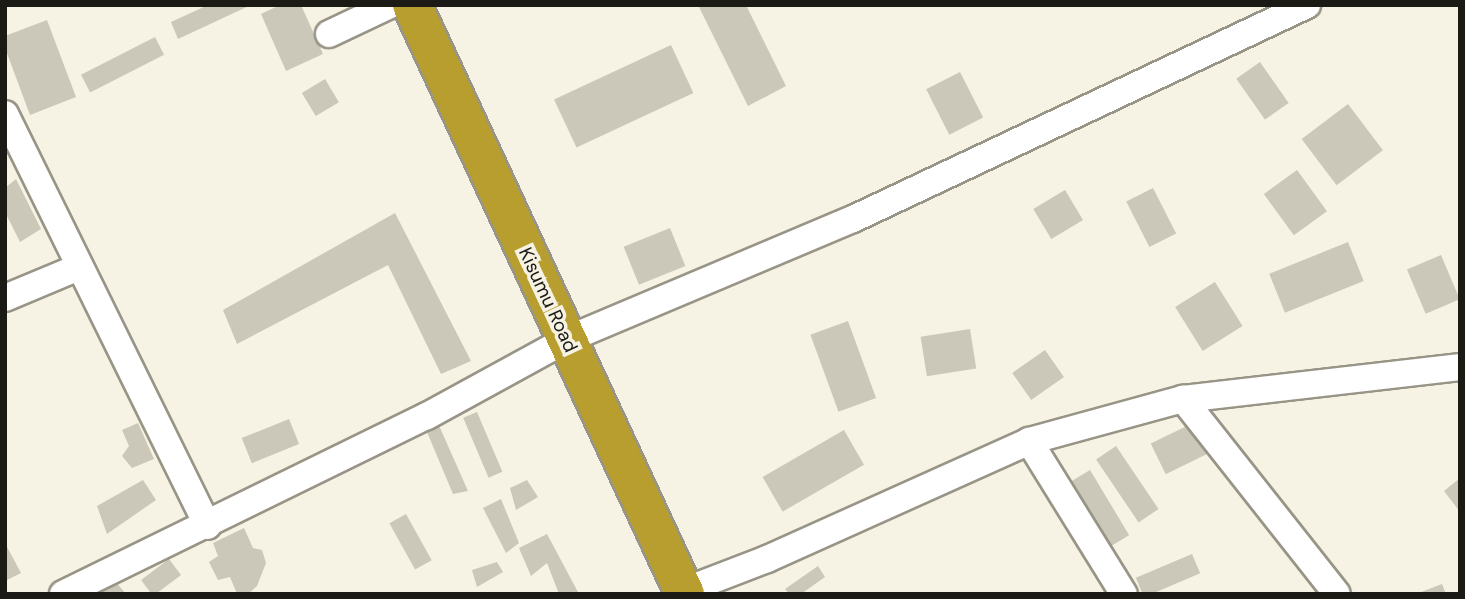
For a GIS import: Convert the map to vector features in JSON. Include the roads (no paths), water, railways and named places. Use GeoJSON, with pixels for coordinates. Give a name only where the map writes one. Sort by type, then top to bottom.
{"type":"FeatureCollection","features":[{"type":"Feature","properties":{"kind":"highway","name":"Kisumu Road"},"geometry":{"type":"LineString","coordinates":[[412,5],[684,592]]}},
{"type":"Feature","properties":{"kind":"street"},"geometry":{"type":"LineString","coordinates":[[330,34],[390,5]]}},
{"type":"Feature","properties":{"kind":"street"},"geometry":{"type":"LineString","coordinates":[[63,594],[208,526],[427,416],[566,340],[853,219],[1307,5]]}},
{"type":"Feature","properties":{"kind":"street"},"geometry":{"type":"LineString","coordinates":[[5,114],[208,526]]}},
{"type":"Feature","properties":{"kind":"street"},"geometry":{"type":"LineString","coordinates":[[5,298],[79,267]]}},
{"type":"Feature","properties":{"kind":"street"},"geometry":{"type":"LineString","coordinates":[[684,592],[767,559],[1030,441],[1183,399],[1460,367]]}},
{"type":"Feature","properties":{"kind":"street"},"geometry":{"type":"LineString","coordinates":[[1183,399],[1337,594]]}},
{"type":"Feature","properties":{"kind":"street"},"geometry":{"type":"LineString","coordinates":[[1030,441],[1124,594]]}}]}
